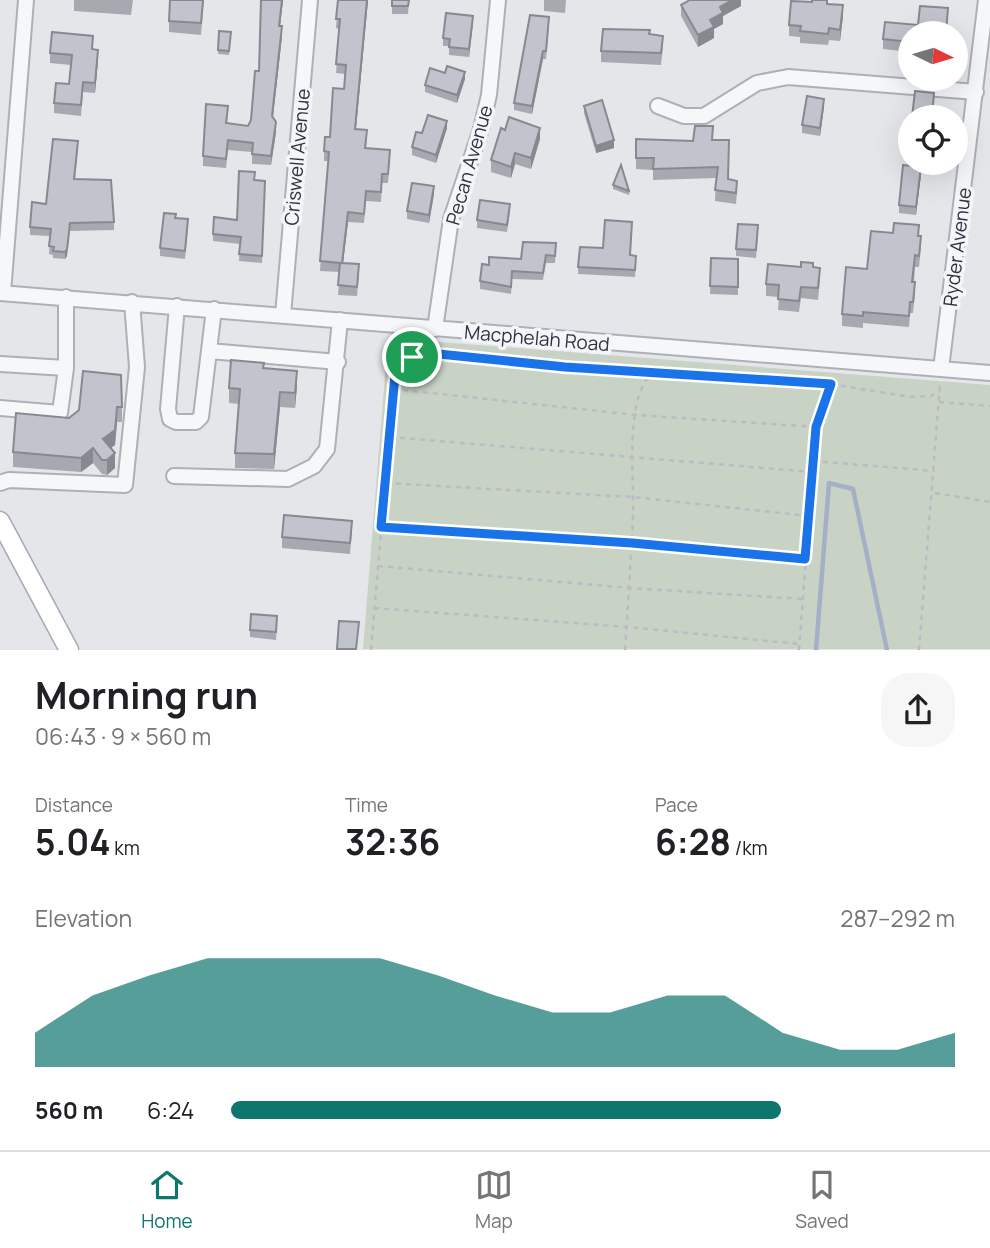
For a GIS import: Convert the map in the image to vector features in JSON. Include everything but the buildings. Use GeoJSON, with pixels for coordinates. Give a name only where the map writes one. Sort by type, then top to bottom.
{"type":"FeatureCollection","features":[{"type":"Feature","properties":{"kind":"main road"},"geometry":{"type":"LineString","coordinates":[[0,521],[69,649]]}},
{"type":"Feature","properties":{"kind":"street"},"geometry":{"type":"LineString","coordinates":[[1,293],[26,0]]}},
{"type":"Feature","properties":{"kind":"street","name":"Criswell Avenue"},"geometry":{"type":"LineString","coordinates":[[283,315],[310,0]]}},
{"type":"Feature","properties":{"kind":"street","name":"Pecan Avenue"},"geometry":{"type":"LineString","coordinates":[[435,329],[450,219],[481,129],[489,95],[498,0]]}},
{"type":"Feature","properties":{"kind":"street","name":"Ryder Avenue"},"geometry":{"type":"LineString","coordinates":[[941,369],[986,0]]}},
{"type":"Feature","properties":{"kind":"street"},"geometry":{"type":"LineString","coordinates":[[659,106],[684,116],[704,116],[757,83],[788,77],[976,92]]}},
{"type":"Feature","properties":{"kind":"street","name":"Macphelah Road"},"geometry":{"type":"LineString","coordinates":[[1,293],[990,373]]}},
{"type":"Feature","properties":{"kind":"street"},"geometry":{"type":"LineString","coordinates":[[0,408],[60,413],[66,368],[66,297]]}},
{"type":"Feature","properties":{"kind":"street"},"geometry":{"type":"LineString","coordinates":[[0,483],[9,481],[125,485],[137,367],[132,302]]}},
{"type":"Feature","properties":{"kind":"street"},"geometry":{"type":"LineString","coordinates":[[177,306],[168,410],[170,419],[176,422],[197,422],[201,418],[214,309]]}},
{"type":"Feature","properties":{"kind":"street"},"geometry":{"type":"LineString","coordinates":[[174,476],[288,479],[314,466],[327,449],[338,362],[340,320]]}},
{"type":"Feature","properties":{"kind":"street"},"geometry":{"type":"LineString","coordinates":[[209,351],[338,362]]}},
{"type":"Feature","properties":{"kind":"street"},"geometry":{"type":"LineString","coordinates":[[0,363],[66,368]]}},
{"type":"Feature","properties":{"kind":"path"},"geometry":{"type":"LineString","coordinates":[[371,649],[393,389],[395,375],[412,357],[429,353],[565,367],[831,384],[911,397],[931,396],[940,391]]}},
{"type":"Feature","properties":{"kind":"path"},"geometry":{"type":"LineString","coordinates":[[919,649],[934,492],[941,369]]}},
{"type":"Feature","properties":{"kind":"path"},"geometry":{"type":"LineString","coordinates":[[625,649],[636,415],[646,380],[670,372]]}},
{"type":"Feature","properties":{"kind":"path"},"geometry":{"type":"LineString","coordinates":[[799,649],[816,427],[831,384]]}},
{"type":"Feature","properties":{"kind":"path"},"geometry":{"type":"LineString","coordinates":[[393,389],[636,415],[816,427]]}},
{"type":"Feature","properties":{"kind":"path"},"geometry":{"type":"LineString","coordinates":[[939,402],[990,407]]}},
{"type":"Feature","properties":{"kind":"path"},"geometry":{"type":"LineString","coordinates":[[389,437],[633,460],[812,472]]}},
{"type":"Feature","properties":{"kind":"path"},"geometry":{"type":"LineString","coordinates":[[813,461],[935,471]]}},
{"type":"Feature","properties":{"kind":"path"},"geometry":{"type":"LineString","coordinates":[[385,483],[634,497],[808,516]]}},
{"type":"Feature","properties":{"kind":"path"},"geometry":{"type":"LineString","coordinates":[[934,492],[990,502]]}},
{"type":"Feature","properties":{"kind":"path"},"geometry":{"type":"LineString","coordinates":[[381,527],[632,543],[805,559]]}},
{"type":"Feature","properties":{"kind":"path"},"geometry":{"type":"LineString","coordinates":[[378,566],[629,588],[802,599]]}},
{"type":"Feature","properties":{"kind":"path"},"geometry":{"type":"LineString","coordinates":[[374,608],[627,627],[799,644]]}},
{"type":"Feature","properties":{"kind":"shaded area"},"geometry":{"type":"Polygon","coordinates":[[[388,338],[990,385],[990,649],[363,649],[388,338]]]}},
{"type":"Feature","properties":{"kind":"waterway"},"geometry":{"type":"LineString","coordinates":[[816,650],[829,483],[853,489],[887,650]]}},
{"type":"Feature","properties":{"kind":"route"},"geometry":{"type":"LineString","coordinates":[[429,353],[565,367],[831,384],[816,427],[805,559],[632,543],[381,527],[395,375],[412,357],[429,353]]}}]}
